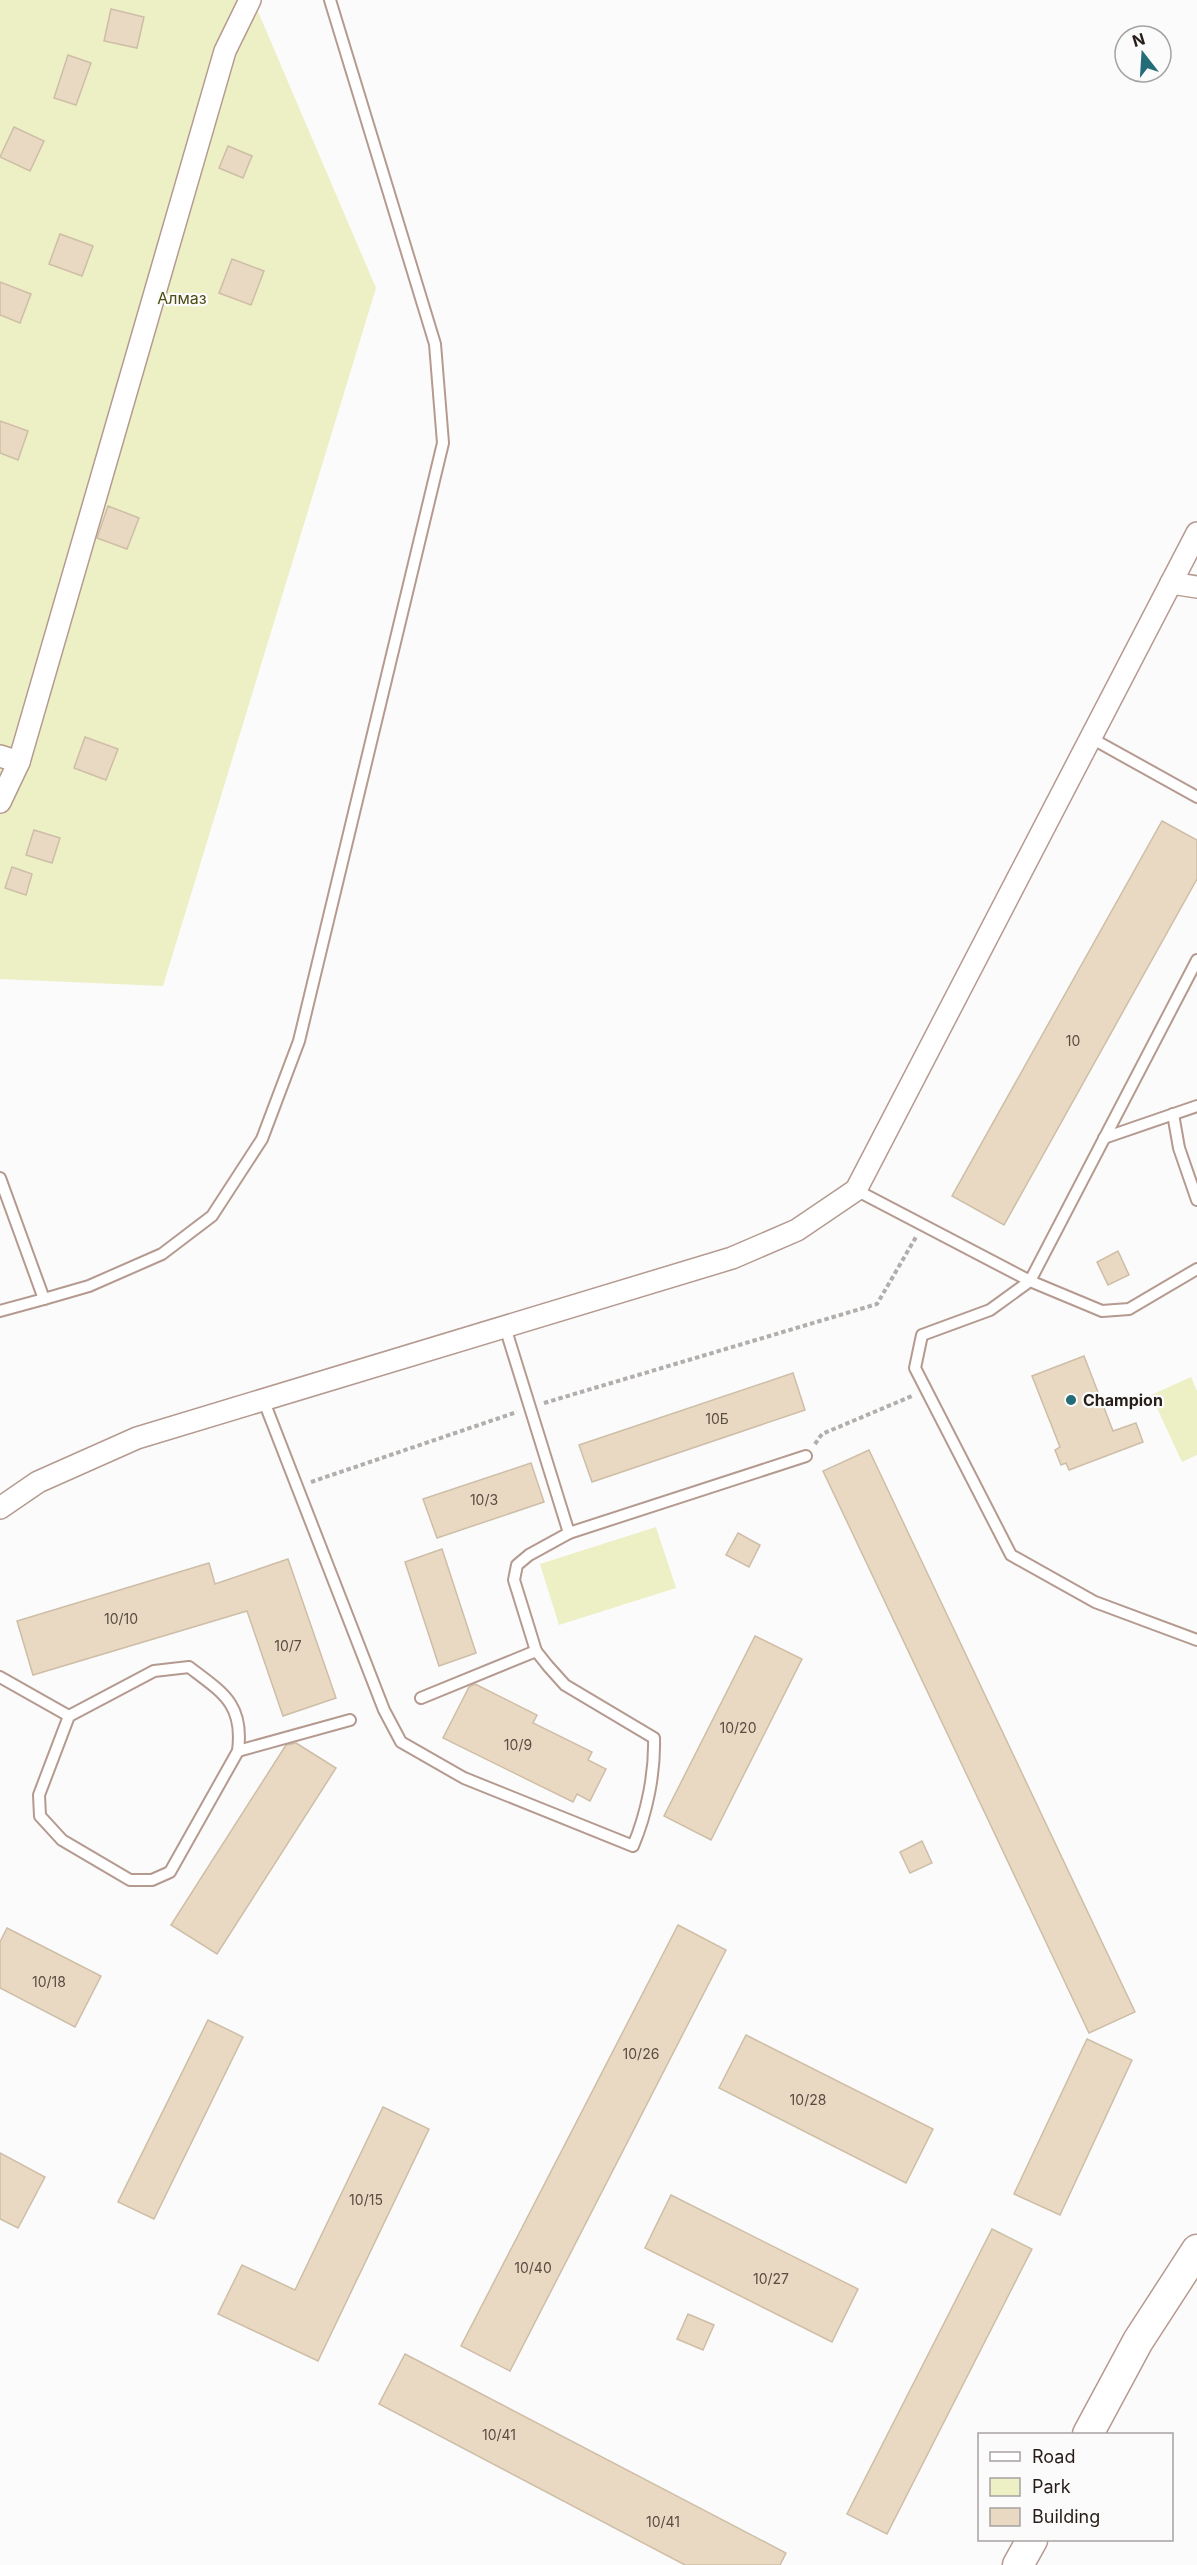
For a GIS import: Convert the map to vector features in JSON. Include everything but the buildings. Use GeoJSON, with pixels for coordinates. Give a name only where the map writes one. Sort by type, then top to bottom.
{"type":"FeatureCollection","features":[{"type":"Feature","properties":{"kind":"street"},"geometry":{"type":"LineString","coordinates":[[0,802],[10,759],[225,51],[250,0]]}},
{"type":"Feature","properties":{"kind":"street"},"geometry":{"type":"LineString","coordinates":[[0,1508],[38,1482],[137,1438],[732,1258],[797,1230],[856,1190],[1197,533]]}},
{"type":"Feature","properties":{"kind":"street"},"geometry":{"type":"LineString","coordinates":[[1171,583],[1197,587]]}},
{"type":"Feature","properties":{"kind":"street"},"geometry":{"type":"LineString","coordinates":[[1089,2433],[1138,2341],[1197,2250]]}},
{"type":"Feature","properties":{"kind":"street"},"geometry":{"type":"LineString","coordinates":[[1018,2565],[1031,2541]]}},
{"type":"Feature","properties":{"kind":"lane"},"geometry":{"type":"LineString","coordinates":[[0,1311],[89,1286],[162,1254],[212,1216],[262,1139],[299,1041],[443,443],[435,344],[330,0]]}},
{"type":"Feature","properties":{"kind":"lane"},"geometry":{"type":"LineString","coordinates":[[1091,738],[1197,797]]}},
{"type":"Feature","properties":{"kind":"lane"},"geometry":{"type":"LineString","coordinates":[[1197,960],[1030,1281],[990,1310],[922,1335],[915,1368],[1011,1556],[1095,1602],[1197,1640]]}},
{"type":"Feature","properties":{"kind":"lane"},"geometry":{"type":"LineString","coordinates":[[1104,1138],[1197,1106]]}},
{"type":"Feature","properties":{"kind":"lane"},"geometry":{"type":"LineString","coordinates":[[1173,1114],[1179,1148],[1197,1200]]}},
{"type":"Feature","properties":{"kind":"lane"},"geometry":{"type":"LineString","coordinates":[[0,1178],[44,1299]]}},
{"type":"Feature","properties":{"kind":"lane"},"geometry":{"type":"LineString","coordinates":[[856,1190],[1030,1281],[1102,1311],[1129,1309],[1197,1269]]}},
{"type":"Feature","properties":{"kind":"lane"},"geometry":{"type":"LineString","coordinates":[[505,1327],[569,1533]]}},
{"type":"Feature","properties":{"kind":"lane"},"geometry":{"type":"LineString","coordinates":[[264,1400],[384,1710],[401,1742],[464,1778],[633,1846],[641,1828],[655,1758],[654,1738],[565,1685],[536,1651],[514,1580],[517,1565],[529,1555],[569,1533],[806,1456]]}},
{"type":"Feature","properties":{"kind":"lane"},"geometry":{"type":"LineString","coordinates":[[420,1698],[536,1651]]}},
{"type":"Feature","properties":{"kind":"lane"},"geometry":{"type":"LineString","coordinates":[[189,1667],[227,1695],[241,1730],[238,1751],[170,1872],[152,1880],[130,1880],[62,1840],[40,1816],[39,1795],[69,1716],[154,1671],[189,1667]]}},
{"type":"Feature","properties":{"kind":"lane"},"geometry":{"type":"LineString","coordinates":[[0,1677],[69,1716]]}},
{"type":"Feature","properties":{"kind":"lane"},"geometry":{"type":"LineString","coordinates":[[238,1751],[350,1719]]}},
{"type":"Feature","properties":{"kind":"path"},"geometry":{"type":"LineString","coordinates":[[296,1487],[531,1407],[877,1304],[923,1225]]}},
{"type":"Feature","properties":{"kind":"path"},"geometry":{"type":"LineString","coordinates":[[806,1456],[822,1434],[926,1390]]}},
{"type":"Feature","properties":{"kind":"green space","name":"Алмаз"},"geometry":{"type":"Polygon","coordinates":[[[0,0],[253,0],[376,288],[163,986],[0,979],[0,0]]]}},
{"type":"Feature","properties":{"kind":"green space"},"geometry":{"type":"Polygon","coordinates":[[[1191,1377],[1197,1391],[1197,1455],[1182,1462],[1151,1395],[1191,1377]]]}},
{"type":"Feature","properties":{"kind":"green space"},"geometry":{"type":"Polygon","coordinates":[[[656,1527],[676,1588],[559,1625],[540,1564],[656,1527]]]}},
{"type":"Feature","properties":{"kind":"place","name":"Champion"},"geometry":{"type":"Point","coordinates":[1071,1400]}}]}
